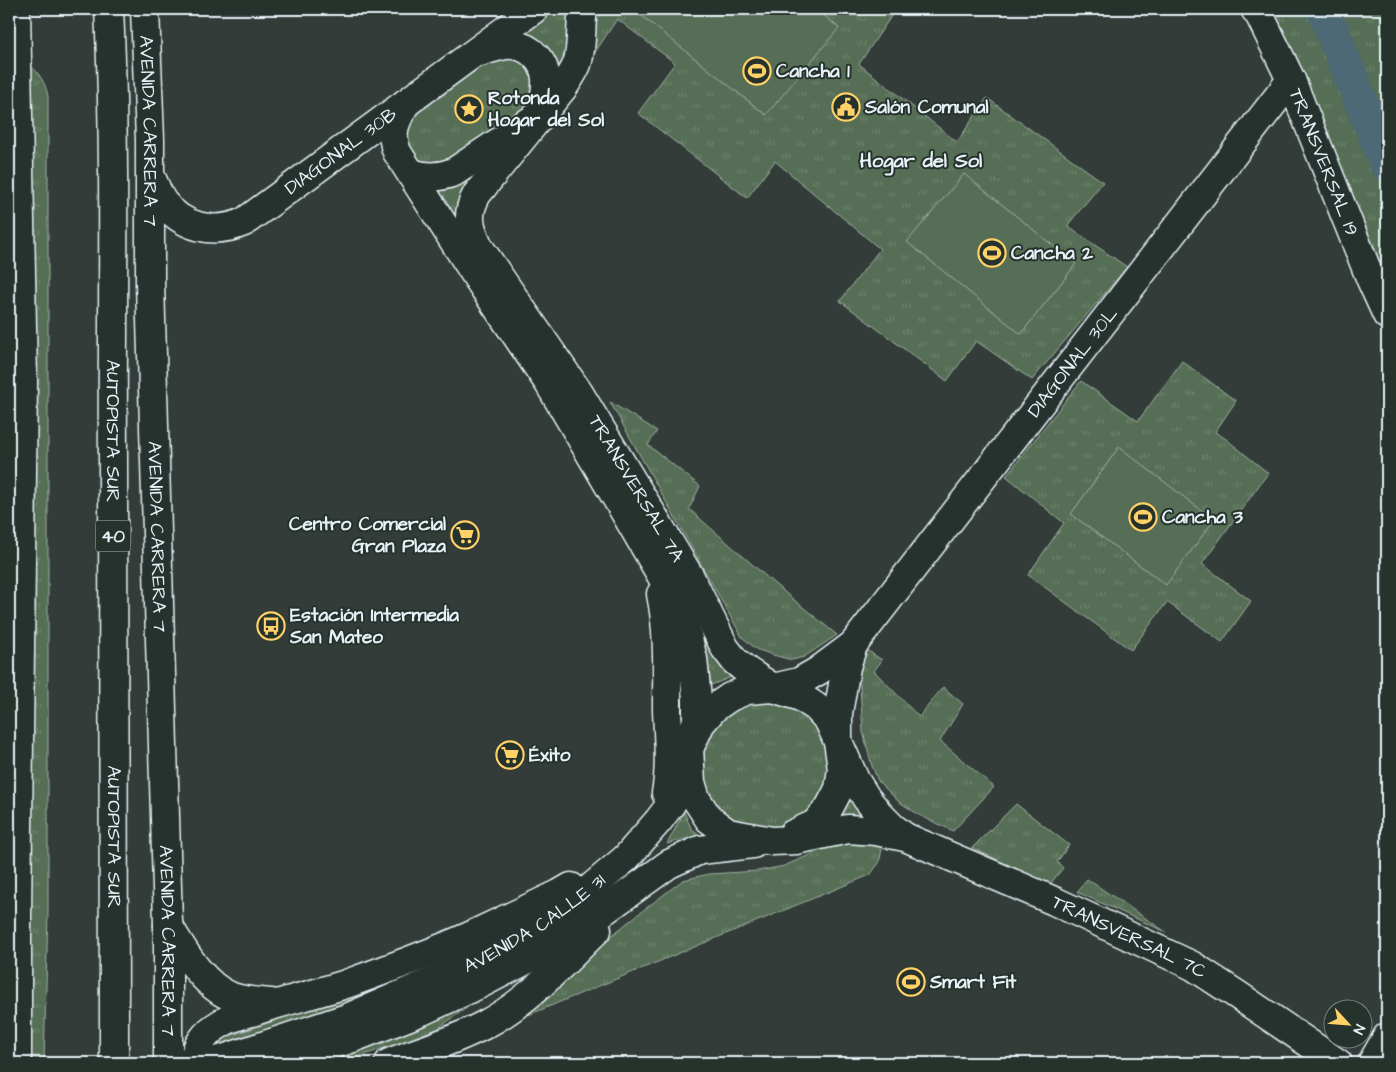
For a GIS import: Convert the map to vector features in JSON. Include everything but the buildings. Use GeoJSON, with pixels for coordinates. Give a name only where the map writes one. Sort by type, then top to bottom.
{"type":"FeatureCollection","features":[{"type":"Feature","properties":{"kind":"main road"},"geometry":{"type":"LineString","coordinates":[[16,9],[13,54],[14,208],[23,381],[17,1063]]}},
{"type":"Feature","properties":{"kind":"main road","name":"AUTOPISTA SUR"},"geometry":{"type":"LineString","coordinates":[[110,9],[113,86],[114,1063]]}},
{"type":"Feature","properties":{"kind":"main road","name":"AVENIDA CARRERA 7"},"geometry":{"type":"LineString","coordinates":[[145,9],[150,176],[150,283],[168,924],[168,1063]]}},
{"type":"Feature","properties":{"kind":"main road","name":"DIAGONAL 30B"},"geometry":{"type":"LineString","coordinates":[[150,176],[163,201],[181,219],[192,225],[206,228],[231,228],[244,222],[534,9]]}},
{"type":"Feature","properties":{"kind":"main road"},"geometry":{"type":"LineString","coordinates":[[406,103],[396,121],[393,142],[397,152],[411,173],[431,177],[444,176],[454,172],[541,114],[563,88],[577,64],[583,9]]}},
{"type":"Feature","properties":{"kind":"main road","name":"TRANSVERSAL 19"},"geometry":{"type":"LineString","coordinates":[[1256,9],[1291,80],[1387,316]]}},
{"type":"Feature","properties":{"kind":"main road"},"geometry":{"type":"LineString","coordinates":[[471,55],[500,45],[513,44],[525,48],[534,54],[540,61],[546,79],[541,114]]}},
{"type":"Feature","properties":{"kind":"main road","name":"DIAGONAL 30L"},"geometry":{"type":"LineString","coordinates":[[853,645],[1291,80]]}},
{"type":"Feature","properties":{"kind":"main road","name":"TRANSVERSAL 7A"},"geometry":{"type":"LineString","coordinates":[[541,114],[476,194],[469,215],[471,231],[479,247],[579,393],[690,577],[725,648],[735,661],[773,688],[802,697],[816,707],[828,721],[838,741]]}},
{"type":"Feature","properties":{"kind":"main road","name":"TRANSVERSAL 7A"},"geometry":{"type":"LineString","coordinates":[[411,173],[480,282],[548,382],[676,601],[693,659],[697,699],[697,719],[689,749]]}},
{"type":"Feature","properties":{"kind":"main road"},"geometry":{"type":"LineString","coordinates":[[194,1063],[199,1044],[207,1034],[220,1024],[277,1003],[344,984],[469,937],[560,894],[593,873],[653,827],[667,792],[669,771],[666,626],[662,597],[653,561]]}},
{"type":"Feature","properties":{"kind":"main road"},"geometry":{"type":"LineString","coordinates":[[773,688],[799,682],[818,671],[853,645]]}},
{"type":"Feature","properties":{"kind":"main road"},"geometry":{"type":"LineString","coordinates":[[838,741],[838,713],[846,667],[853,645]]}},
{"type":"Feature","properties":{"kind":"main road","name":"AVENIDA CALLE 31"},"geometry":{"type":"LineString","coordinates":[[277,1063],[350,1028],[476,962],[542,925],[586,892],[626,858],[671,804],[683,776],[689,749],[702,723],[714,708],[730,697],[747,690],[773,688]]}},
{"type":"Feature","properties":{"kind":"main road","name":"AVENIDA CALLE 31"},"geometry":{"type":"LineString","coordinates":[[211,1063],[422,1011],[534,956],[597,916],[669,864],[700,850],[772,841],[795,834],[816,824],[829,808],[838,789],[842,769],[838,741]]}},
{"type":"Feature","properties":{"kind":"main road","name":"TRANSVERSAL 7C"},"geometry":{"type":"LineString","coordinates":[[838,741],[855,780],[867,798],[892,827],[906,837]]}},
{"type":"Feature","properties":{"kind":"main road","name":"TRANSVERSAL 7C"},"geometry":{"type":"LineString","coordinates":[[689,749],[691,782],[696,799],[709,819],[728,833],[772,841],[796,840],[848,829],[876,831],[906,837],[1054,901],[1193,966],[1338,1063]]}},
{"type":"Feature","properties":{"kind":"main road"},"geometry":{"type":"LineString","coordinates":[[389,1063],[485,1025],[500,1016],[522,1000],[558,968],[650,878]]}},
{"type":"Feature","properties":{"kind":"main road"},"geometry":{"type":"LineString","coordinates":[[168,924],[182,950],[218,989],[244,1000],[277,1003]]}},
{"type":"Feature","properties":{"kind":"main road"},"geometry":{"type":"LineString","coordinates":[[1372,1063],[1387,1037]]}},
{"type":"Feature","properties":{"kind":"green space"},"geometry":{"type":"Polygon","coordinates":[[[552,9],[573,9],[572,48],[561,73],[552,55],[520,34],[552,9]]]}},
{"type":"Feature","properties":{"kind":"green space"},"geometry":{"type":"Polygon","coordinates":[[[597,9],[896,9],[859,64],[957,142],[987,98],[1103,182],[1067,226],[1127,267],[1032,380],[976,341],[947,381],[840,301],[880,249],[775,161],[747,198],[638,113],[675,63],[617,19],[594,54],[597,9]]]}},
{"type":"Feature","properties":{"kind":"green space","name":"Cancha 1"},"geometry":{"type":"Polygon","coordinates":[[[633,9],[816,9],[839,28],[766,115],[633,9]]]}},
{"type":"Feature","properties":{"kind":"green space"},"geometry":{"type":"Polygon","coordinates":[[[1267,9],[1387,9],[1387,277],[1267,9]]]}},
{"type":"Feature","properties":{"kind":"green space"},"geometry":{"type":"Polygon","coordinates":[[[488,56],[530,59],[538,100],[440,165],[417,164],[407,148],[404,133],[414,110],[488,56]]]}},
{"type":"Feature","properties":{"kind":"green space"},"geometry":{"type":"Polygon","coordinates":[[[27,62],[40,77],[48,96],[48,912],[44,1063],[29,1063],[37,376],[27,62]]]}},
{"type":"Feature","properties":{"kind":"green space"},"geometry":{"type":"Polygon","coordinates":[[[485,160],[460,231],[429,186],[485,160]]]}},
{"type":"Feature","properties":{"kind":"green space","name":"Cancha 2"},"geometry":{"type":"Polygon","coordinates":[[[964,174],[1076,264],[1021,334],[907,242],[964,174]]]}},
{"type":"Feature","properties":{"kind":"green space"},"geometry":{"type":"Polygon","coordinates":[[[1182,361],[1236,401],[1215,432],[1268,473],[1202,564],[1251,601],[1222,642],[1167,602],[1131,650],[1028,575],[1064,523],[1006,476],[1081,381],[1138,421],[1182,361]]]}},
{"type":"Feature","properties":{"kind":"green space"},"geometry":{"type":"Polygon","coordinates":[[[610,402],[657,431],[648,445],[700,486],[689,509],[777,586],[837,635],[804,657],[792,660],[756,649],[742,637],[610,402]]]}},
{"type":"Feature","properties":{"kind":"green space","name":"Cancha 3"},"geometry":{"type":"Polygon","coordinates":[[[1119,447],[1214,520],[1166,585],[1071,514],[1119,447]]]}},
{"type":"Feature","properties":{"kind":"green space"},"geometry":{"type":"Polygon","coordinates":[[[695,624],[734,676],[711,685],[695,624]]]}},
{"type":"Feature","properties":{"kind":"green space"},"geometry":{"type":"Polygon","coordinates":[[[865,649],[882,660],[874,671],[919,717],[943,687],[963,704],[940,741],[994,787],[953,831],[919,815],[898,801],[878,781],[863,732],[859,672],[865,649]]]}},
{"type":"Feature","properties":{"kind":"green space"},"geometry":{"type":"Polygon","coordinates":[[[765,700],[778,701],[790,705],[811,719],[825,740],[829,752],[829,778],[825,790],[811,811],[790,825],[778,829],[765,830],[752,829],[740,825],[719,811],[705,790],[701,778],[700,765],[701,752],[705,740],[719,719],[740,705],[752,701],[765,700]]]}},
{"type":"Feature","properties":{"kind":"green space"},"geometry":{"type":"Polygon","coordinates":[[[849,794],[869,820],[836,817],[849,794]]]}},
{"type":"Feature","properties":{"kind":"green space"},"geometry":{"type":"Polygon","coordinates":[[[1016,804],[1069,845],[1057,862],[1063,868],[1050,884],[972,848],[1016,804]]]}},
{"type":"Feature","properties":{"kind":"green space"},"geometry":{"type":"Polygon","coordinates":[[[684,812],[691,828],[700,835],[667,844],[684,812]]]}},
{"type":"Feature","properties":{"kind":"green space"},"geometry":{"type":"Polygon","coordinates":[[[871,840],[882,849],[879,863],[870,875],[499,1027],[683,880],[709,874],[758,871],[784,866],[826,848],[849,841],[871,840]]]}},
{"type":"Feature","properties":{"kind":"green space"},"geometry":{"type":"Polygon","coordinates":[[[1087,879],[1166,932],[1077,892],[1087,879]]]}},
{"type":"Feature","properties":{"kind":"green space"},"geometry":{"type":"Polygon","coordinates":[[[492,935],[421,979],[218,1048],[221,1039],[414,973],[492,935]]]}},
{"type":"Feature","properties":{"kind":"green space"},"geometry":{"type":"Polygon","coordinates":[[[493,989],[437,1029],[342,1063],[310,1063],[493,989]]]}},
{"type":"Feature","properties":{"kind":"waterway"},"geometry":{"type":"LineString","coordinates":[[1323,9],[1387,165]]}},
{"type":"Feature","properties":{"kind":"place","name":"Cancha 1"},"geometry":{"type":"Point","coordinates":[757,71]}},
{"type":"Feature","properties":{"kind":"place","name":"Salón Comunal"},"geometry":{"type":"Point","coordinates":[846,107]}},
{"type":"Feature","properties":{"kind":"place","name":"Rotonda Hogar del Sol"},"geometry":{"type":"Point","coordinates":[469,109]}},
{"type":"Feature","properties":{"kind":"place","name":"Cancha 2"},"geometry":{"type":"Point","coordinates":[992,253]}},
{"type":"Feature","properties":{"kind":"place","name":"Cancha 3"},"geometry":{"type":"Point","coordinates":[1143,517]}},
{"type":"Feature","properties":{"kind":"place","name":"Centro Comercial Gran Plaza"},"geometry":{"type":"Point","coordinates":[465,535]}},
{"type":"Feature","properties":{"kind":"place","name":"Estación Intermedia San Mateo"},"geometry":{"type":"Point","coordinates":[271,626]}},
{"type":"Feature","properties":{"kind":"place","name":"Éxito"},"geometry":{"type":"Point","coordinates":[510,755]}},
{"type":"Feature","properties":{"kind":"place","name":"Smart Fit"},"geometry":{"type":"Point","coordinates":[911,982]}},
{"type":"Feature","properties":{"kind":"district","name":"Hogar del Sol"},"geometry":{"type":"Point","coordinates":[921,161]}}]}
